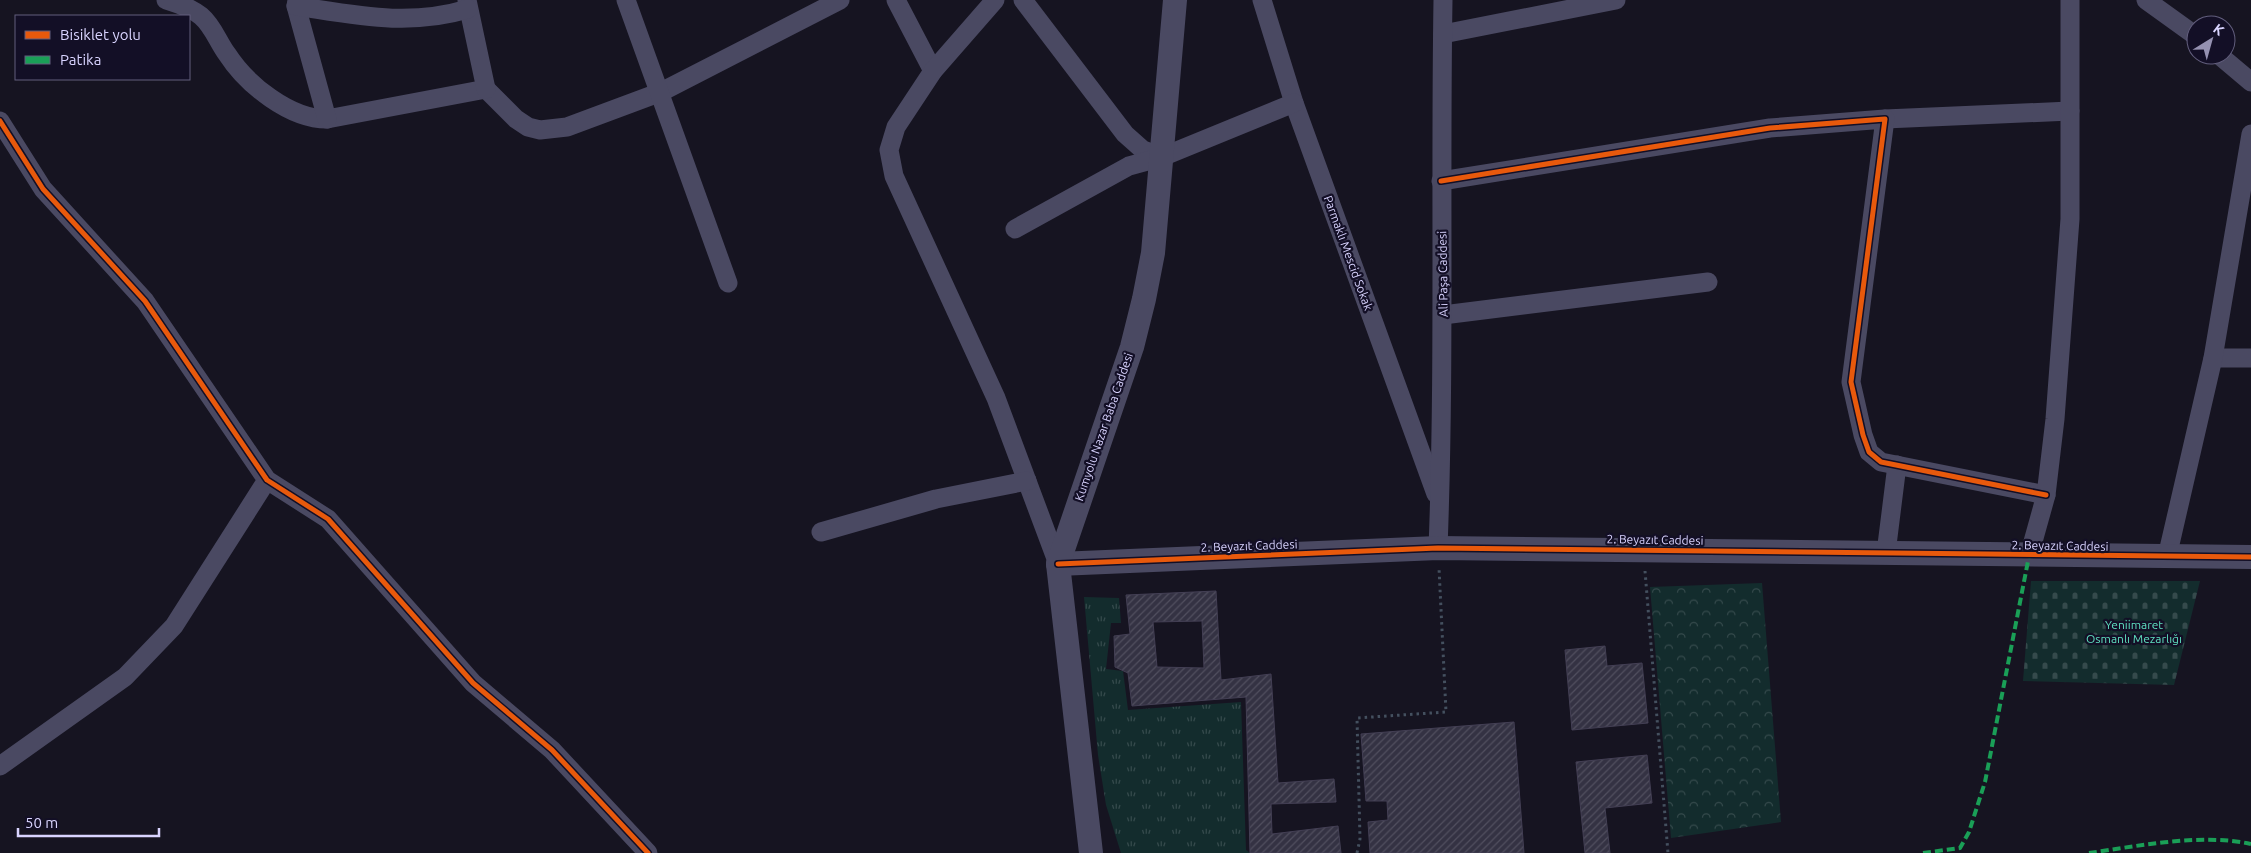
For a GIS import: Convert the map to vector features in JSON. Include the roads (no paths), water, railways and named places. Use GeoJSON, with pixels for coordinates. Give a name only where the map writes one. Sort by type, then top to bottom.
{"type":"FeatureCollection","features":[{"type":"Feature","properties":{"kind":"street"},"geometry":{"type":"LineString","coordinates":[[166,0],[183,6],[200,16],[210,26],[236,66],[247,78],[269,95],[306,116],[327,119],[486,88]]}},
{"type":"Feature","properties":{"kind":"street"},"geometry":{"type":"LineString","coordinates":[[626,0],[661,92],[728,283]]}},
{"type":"Feature","properties":{"kind":"street"},"geometry":{"type":"LineString","coordinates":[[327,119],[296,3],[401,20],[435,17],[468,4],[486,88],[516,119],[528,127],[540,130],[567,127],[661,92],[840,0]]}},
{"type":"Feature","properties":{"kind":"street"},"geometry":{"type":"LineString","coordinates":[[896,0],[933,71]]}},
{"type":"Feature","properties":{"kind":"street"},"geometry":{"type":"LineString","coordinates":[[995,0],[933,71],[896,127],[891,138],[890,163],[894,176],[996,398],[1058,564]]}},
{"type":"Feature","properties":{"kind":"street"},"geometry":{"type":"LineString","coordinates":[[1023,0],[1125,134],[1143,150],[1162,157]]}},
{"type":"Feature","properties":{"kind":"street","name":"Kumyolu Nazar Baba Caddesi"},"geometry":{"type":"LineString","coordinates":[[1091,853],[1058,564],[1132,347],[1144,299],[1153,253],[1175,0]]}},
{"type":"Feature","properties":{"kind":"street","name":"Parmaklı Mescid Sokak"},"geometry":{"type":"LineString","coordinates":[[1262,0],[1294,103],[1440,504]]}},
{"type":"Feature","properties":{"kind":"street","name":"Ali Paşa Caddesi"},"geometry":{"type":"LineString","coordinates":[[1438,548],[1444,315],[1441,181],[1443,0]]}},
{"type":"Feature","properties":{"kind":"street"},"geometry":{"type":"LineString","coordinates":[[1443,34],[1616,0]]}},
{"type":"Feature","properties":{"kind":"street"},"geometry":{"type":"LineString","coordinates":[[2029,556],[2046,495],[2055,419],[2070,219],[2070,0]]}},
{"type":"Feature","properties":{"kind":"street"},"geometry":{"type":"LineString","coordinates":[[2146,0],[2186,29]]}},
{"type":"Feature","properties":{"kind":"street"},"geometry":{"type":"LineString","coordinates":[[2231,65],[2251,82]]}},
{"type":"Feature","properties":{"kind":"street"},"geometry":{"type":"LineString","coordinates":[[1015,229],[1129,166],[1162,157],[1294,103]]}},
{"type":"Feature","properties":{"kind":"street"},"geometry":{"type":"LineString","coordinates":[[1441,181],[1770,128],[1885,119],[2070,111]]}},
{"type":"Feature","properties":{"kind":"street"},"geometry":{"type":"LineString","coordinates":[[1885,119],[1851,382],[1863,435],[1869,452],[1881,462],[2046,495]]}},
{"type":"Feature","properties":{"kind":"street"},"geometry":{"type":"LineString","coordinates":[[0,121],[43,189],[145,302],[266,480],[328,519],[474,683],[552,750],[648,853]]}},
{"type":"Feature","properties":{"kind":"street"},"geometry":{"type":"LineString","coordinates":[[2167,557],[2213,358],[2251,134]]}},
{"type":"Feature","properties":{"kind":"street"},"geometry":{"type":"LineString","coordinates":[[1444,315],[1708,282]]}},
{"type":"Feature","properties":{"kind":"street"},"geometry":{"type":"LineString","coordinates":[[2213,358],[2251,358]]}},
{"type":"Feature","properties":{"kind":"street"},"geometry":{"type":"LineString","coordinates":[[1886,553],[1897,465]]}},
{"type":"Feature","properties":{"kind":"street"},"geometry":{"type":"LineString","coordinates":[[0,766],[125,677],[174,626],[266,480]]}},
{"type":"Feature","properties":{"kind":"street"},"geometry":{"type":"LineString","coordinates":[[821,532],[936,499],[1026,481]]}},
{"type":"Feature","properties":{"kind":"street","name":"2. Beyazıt Caddesi"},"geometry":{"type":"LineString","coordinates":[[1058,564],[1438,548],[2251,557]]}},
{"type":"Feature","properties":{"kind":"park label","name":"Yeniimaret Osmanlı Mezarlığı"},"geometry":{"type":"Point","coordinates":[2134,632]}}]}
